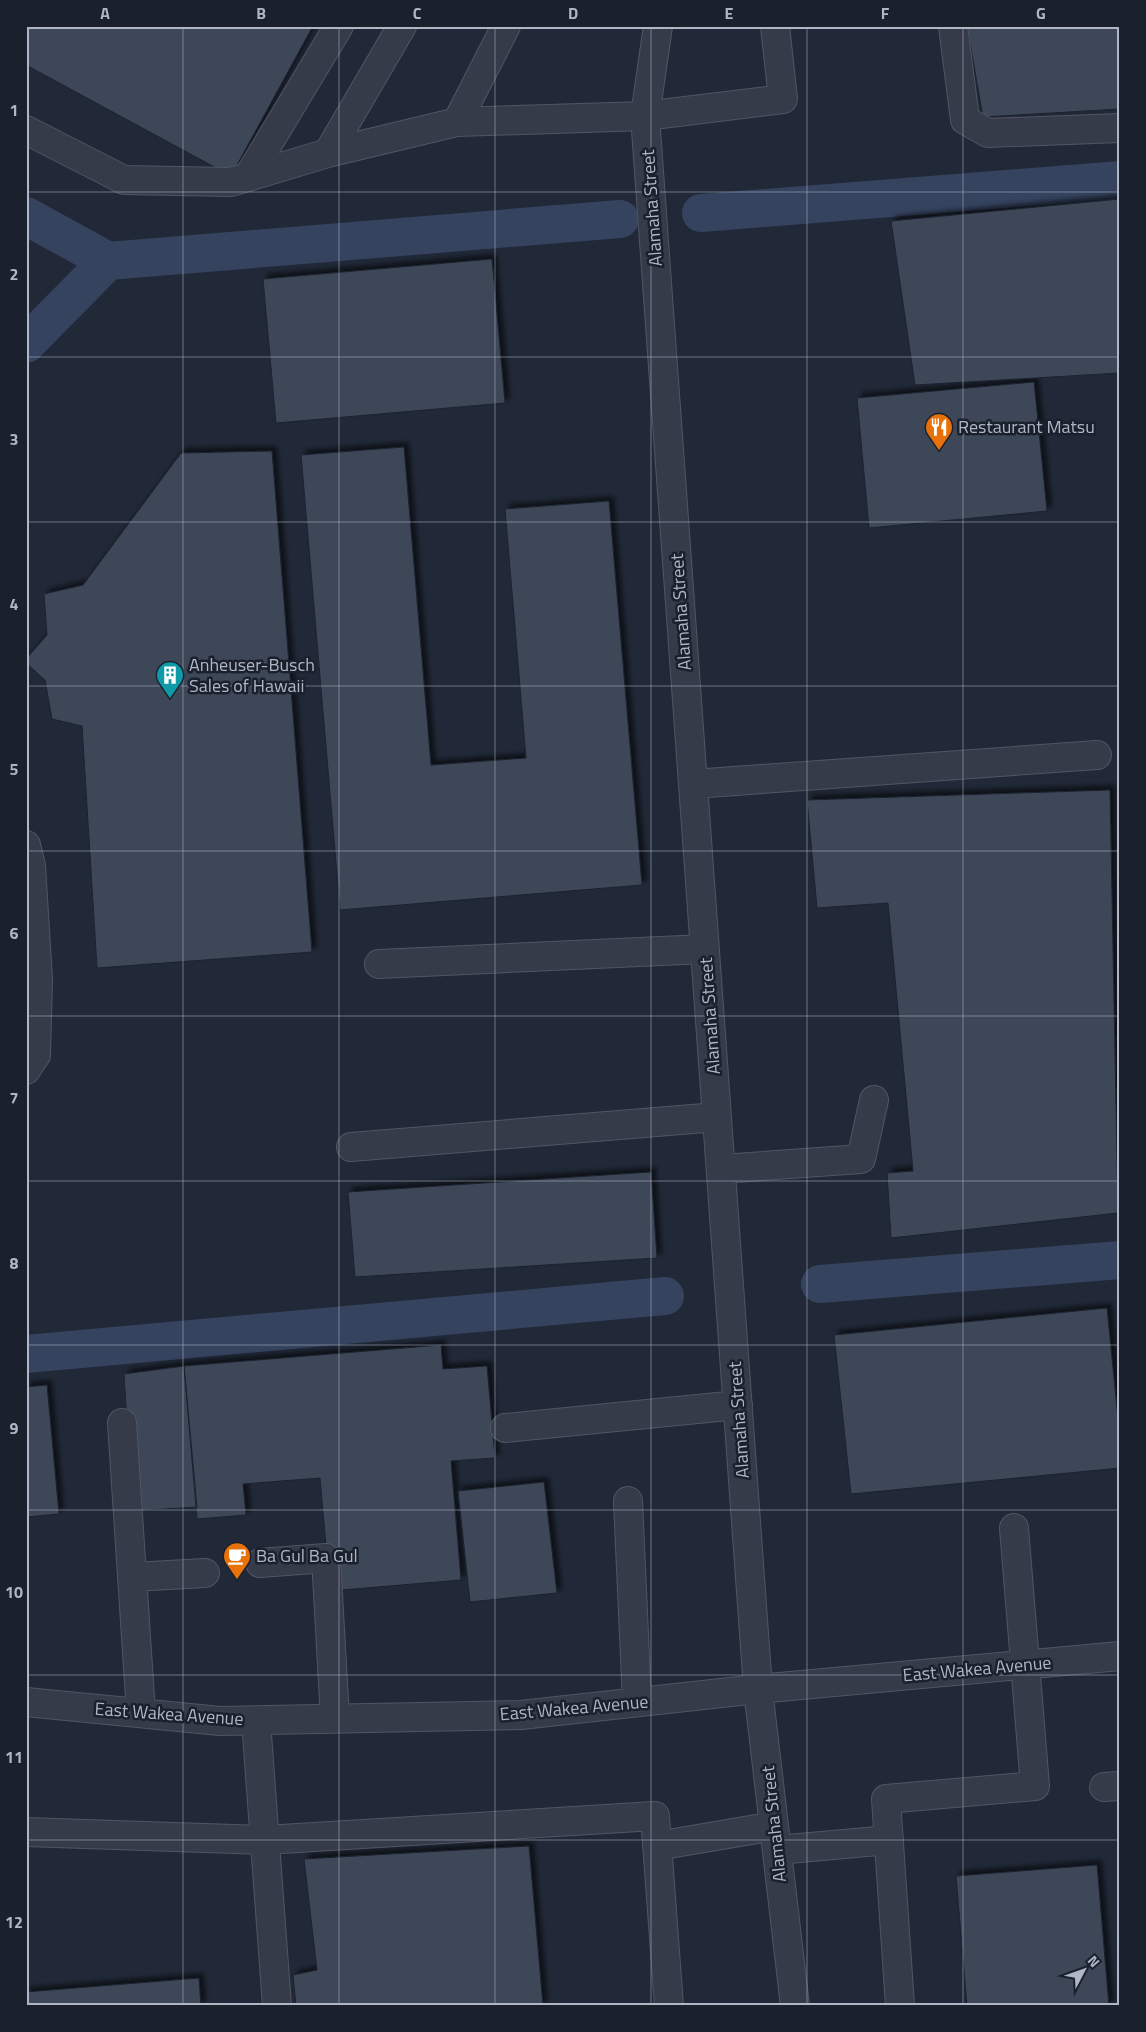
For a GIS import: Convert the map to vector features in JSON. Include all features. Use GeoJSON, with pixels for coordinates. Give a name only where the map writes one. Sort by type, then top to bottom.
{"type":"FeatureCollection","features":[{"type":"Feature","properties":{"kind":"street"},"geometry":{"type":"LineString","coordinates":[[248,177],[339,26]]}},
{"type":"Feature","properties":{"kind":"street"},"geometry":{"type":"LineString","coordinates":[[328,153],[402,26]]}},
{"type":"Feature","properties":{"kind":"street"},"geometry":{"type":"LineString","coordinates":[[457,122],[506,26]]}},
{"type":"Feature","properties":{"kind":"street","name":"Alamaha Street"},"geometry":{"type":"LineString","coordinates":[[658,26],[645,116],[758,1688],[795,2006]]}},
{"type":"Feature","properties":{"kind":"street"},"geometry":{"type":"LineString","coordinates":[[26,130],[124,180],[231,182],[328,153],[457,122],[645,116],[783,99],[775,26]]}},
{"type":"Feature","properties":{"kind":"street"},"geometry":{"type":"LineString","coordinates":[[953,26],[965,120],[988,133],[1120,128]]}},
{"type":"Feature","properties":{"kind":"street"},"geometry":{"type":"LineString","coordinates":[[693,784],[1097,755]]}},
{"type":"Feature","properties":{"kind":"street"},"geometry":{"type":"LineString","coordinates":[[26,845],[31,866],[38,978],[31,1063]]}},
{"type":"Feature","properties":{"kind":"street"},"geometry":{"type":"LineString","coordinates":[[379,964],[705,949]]}},
{"type":"Feature","properties":{"kind":"street"},"geometry":{"type":"LineString","coordinates":[[721,1169],[861,1159],[874,1100]]}},
{"type":"Feature","properties":{"kind":"street"},"geometry":{"type":"LineString","coordinates":[[351,1147],[717,1117]]}},
{"type":"Feature","properties":{"kind":"street"},"geometry":{"type":"LineString","coordinates":[[505,1428],[738,1405]]}},
{"type":"Feature","properties":{"kind":"street"},"geometry":{"type":"LineString","coordinates":[[122,1423],[141,1713]]}},
{"type":"Feature","properties":{"kind":"street"},"geometry":{"type":"LineString","coordinates":[[628,1501],[637,1702]]}},
{"type":"Feature","properties":{"kind":"street"},"geometry":{"type":"LineString","coordinates":[[900,2006],[886,1799],[1034,1786],[1014,1528]]}},
{"type":"Feature","properties":{"kind":"street"},"geometry":{"type":"LineString","coordinates":[[260,1563],[326,1558],[335,1719]]}},
{"type":"Feature","properties":{"kind":"street"},"geometry":{"type":"LineString","coordinates":[[132,1577],[205,1573]]}},
{"type":"Feature","properties":{"kind":"street","name":"East Wakea Avenue"},"geometry":{"type":"LineString","coordinates":[[26,1702],[220,1721],[521,1715],[758,1688],[1120,1656]]}},
{"type":"Feature","properties":{"kind":"street"},"geometry":{"type":"LineString","coordinates":[[256,1721],[277,2006]]}},
{"type":"Feature","properties":{"kind":"street"},"geometry":{"type":"LineString","coordinates":[[26,1832],[265,1840],[655,1816],[668,2006]]}},
{"type":"Feature","properties":{"kind":"street"},"geometry":{"type":"LineString","coordinates":[[657,1846],[776,1838],[889,1840]]}},
{"type":"Feature","properties":{"kind":"building"},"geometry":{"type":"Polygon","coordinates":[[[26,26],[313,26],[231,176],[26,65],[26,26]]]}},
{"type":"Feature","properties":{"kind":"building"},"geometry":{"type":"Polygon","coordinates":[[[967,26],[1120,26],[1120,109],[983,117],[967,26]]]}},
{"type":"Feature","properties":{"kind":"building"},"geometry":{"type":"Polygon","coordinates":[[[1120,199],[1120,373],[915,385],[891,221],[1120,199]]]}},
{"type":"Feature","properties":{"kind":"building"},"geometry":{"type":"Polygon","coordinates":[[[492,259],[505,403],[276,423],[263,279],[492,259]]]}},
{"type":"Feature","properties":{"kind":"building"},"geometry":{"type":"Polygon","coordinates":[[[1034,382],[1047,511],[869,528],[857,398],[1034,382]]]}},
{"type":"Feature","properties":{"kind":"building"},"geometry":{"type":"Polygon","coordinates":[[[404,447],[431,765],[526,758],[505,509],[609,501],[642,885],[340,910],[301,455],[404,447]]]}},
{"type":"Feature","properties":{"kind":"building","name":"Anheuser-Busch Sales of Hawaii"},"geometry":{"type":"Polygon","coordinates":[[[272,451],[312,952],[97,968],[82,726],[52,719],[45,680],[26,663],[26,659],[47,635],[44,594],[83,585],[181,453],[272,451]]]}},
{"type":"Feature","properties":{"kind":"building"},"geometry":{"type":"Polygon","coordinates":[[[1110,790],[1118,1213],[891,1238],[887,1173],[913,1171],[888,903],[817,908],[807,800],[1110,790]]]}},
{"type":"Feature","properties":{"kind":"building"},"geometry":{"type":"Polygon","coordinates":[[[651,1172],[657,1258],[355,1277],[348,1192],[651,1172]]]}},
{"type":"Feature","properties":{"kind":"building"},"geometry":{"type":"Polygon","coordinates":[[[1107,1308],[1120,1439],[1120,1468],[851,1494],[834,1335],[1107,1308]]]}},
{"type":"Feature","properties":{"kind":"building"},"geometry":{"type":"Polygon","coordinates":[[[441,1345],[443,1369],[487,1366],[495,1458],[451,1461],[461,1580],[330,1591],[320,1478],[243,1484],[246,1515],[197,1519],[184,1366],[441,1345]]]}},
{"type":"Feature","properties":{"kind":"building"},"geometry":{"type":"Polygon","coordinates":[[[184,1366],[197,1507],[132,1511],[124,1374],[184,1366]]]}},
{"type":"Feature","properties":{"kind":"building"},"geometry":{"type":"Polygon","coordinates":[[[47,1385],[59,1514],[26,1517],[26,1387],[47,1385]]]}},
{"type":"Feature","properties":{"kind":"building"},"geometry":{"type":"Polygon","coordinates":[[[544,1482],[557,1593],[470,1602],[458,1491],[544,1482]]]}},
{"type":"Feature","properties":{"kind":"building"},"geometry":{"type":"Polygon","coordinates":[[[529,1846],[543,2006],[296,2006],[293,1975],[317,1970],[304,1859],[529,1846]]]}},
{"type":"Feature","properties":{"kind":"building"},"geometry":{"type":"Polygon","coordinates":[[[1097,1865],[1109,2006],[967,2006],[956,1876],[1097,1865]]]}},
{"type":"Feature","properties":{"kind":"building"},"geometry":{"type":"Polygon","coordinates":[[[199,1978],[201,2006],[26,2006],[26,1992],[199,1978]]]}},
{"type":"Feature","properties":{"kind":"waterway"},"geometry":{"type":"LineString","coordinates":[[701,213],[1120,180]]}},
{"type":"Feature","properties":{"kind":"waterway"},"geometry":{"type":"LineString","coordinates":[[26,216],[108,261],[620,219]]}},
{"type":"Feature","properties":{"kind":"waterway"},"geometry":{"type":"LineString","coordinates":[[26,344],[108,261]]}},
{"type":"Feature","properties":{"kind":"waterway"},"geometry":{"type":"LineString","coordinates":[[820,1284],[1120,1260]]}},
{"type":"Feature","properties":{"kind":"waterway"},"geometry":{"type":"LineString","coordinates":[[26,1354],[665,1296]]}},
{"type":"Feature","properties":{"kind":"place","name":"Restaurant Matsu"},"geometry":{"type":"Point","coordinates":[939,451]}},
{"type":"Feature","properties":{"kind":"place","name":"Anheuser-Busch Sales of Hawaii"},"geometry":{"type":"Point","coordinates":[170,699]}},
{"type":"Feature","properties":{"kind":"place","name":"Ba Gul Ba Gul"},"geometry":{"type":"Point","coordinates":[237,1580]}}]}
